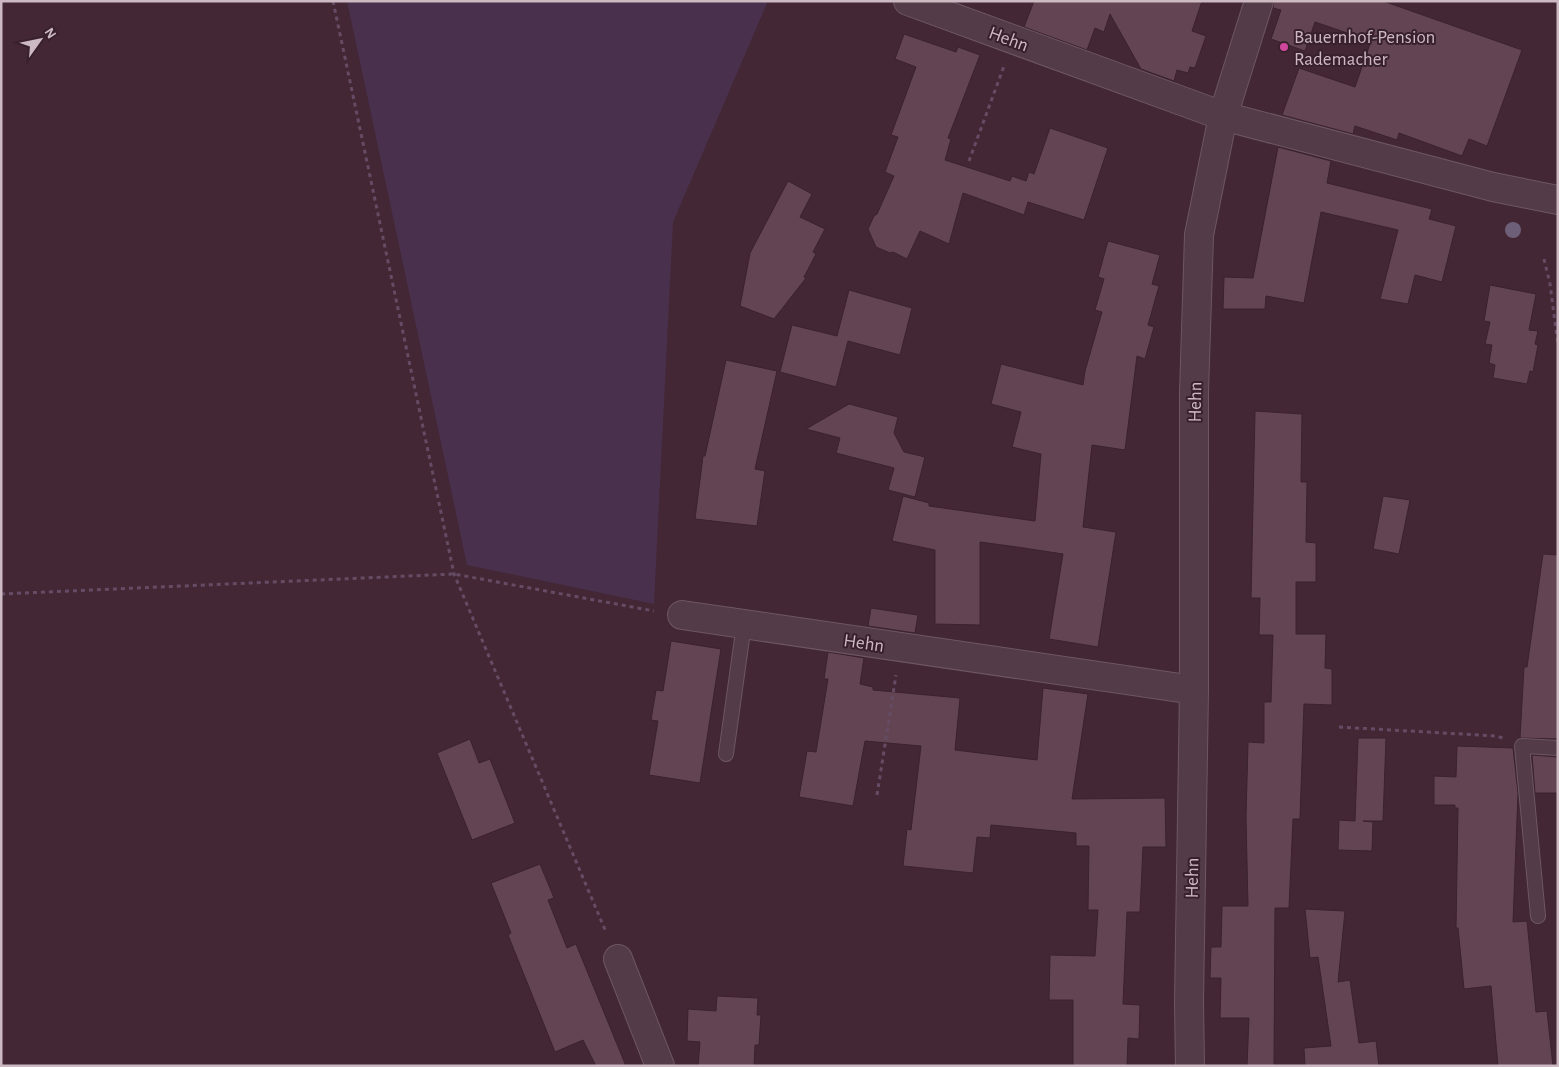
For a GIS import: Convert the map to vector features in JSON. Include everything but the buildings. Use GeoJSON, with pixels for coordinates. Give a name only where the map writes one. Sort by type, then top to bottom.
{"type":"FeatureCollection","features":[{"type":"Feature","properties":{"kind":"street","name":"Hehn"},"geometry":{"type":"LineString","coordinates":[[908,1],[1223,116],[1493,187],[1558,200]]}},
{"type":"Feature","properties":{"kind":"street","name":"Hehn"},"geometry":{"type":"LineString","coordinates":[[1190,1066],[1189,1002],[1194,690],[1194,393],[1198,235],[1223,116],[1259,1]]}},
{"type":"Feature","properties":{"kind":"street","name":"Hehn"},"geometry":{"type":"LineString","coordinates":[[682,616],[1194,690]]}},
{"type":"Feature","properties":{"kind":"street"},"geometry":{"type":"LineString","coordinates":[[618,959],[660,1066]]}},
{"type":"Feature","properties":{"kind":"lane"},"geometry":{"type":"LineString","coordinates":[[726,754],[744,624]]}},
{"type":"Feature","properties":{"kind":"lane"},"geometry":{"type":"LineString","coordinates":[[1538,916],[1522,746],[1558,748]]}},
{"type":"Feature","properties":{"kind":"path"},"geometry":{"type":"LineString","coordinates":[[333,1],[454,574],[618,959]]}},
{"type":"Feature","properties":{"kind":"path"},"geometry":{"type":"LineString","coordinates":[[969,162],[1013,40]]}},
{"type":"Feature","properties":{"kind":"path"},"geometry":{"type":"LineString","coordinates":[[1544,259],[1550,284],[1558,345]]}},
{"type":"Feature","properties":{"kind":"path"},"geometry":{"type":"LineString","coordinates":[[1,594],[454,574],[682,616]]}},
{"type":"Feature","properties":{"kind":"path"},"geometry":{"type":"LineString","coordinates":[[878,795],[900,647]]}},
{"type":"Feature","properties":{"kind":"path"},"geometry":{"type":"LineString","coordinates":[[1339,727],[1496,736],[1522,746]]}},
{"type":"Feature","properties":{"kind":"shaded area"},"geometry":{"type":"Polygon","coordinates":[[[347,1],[768,1],[673,222],[654,604],[467,565],[347,1]]]}},
{"type":"Feature","properties":{"kind":"place","name":"Bauernhof-Pension Rademacher"},"geometry":{"type":"Point","coordinates":[1284,47]}}]}
